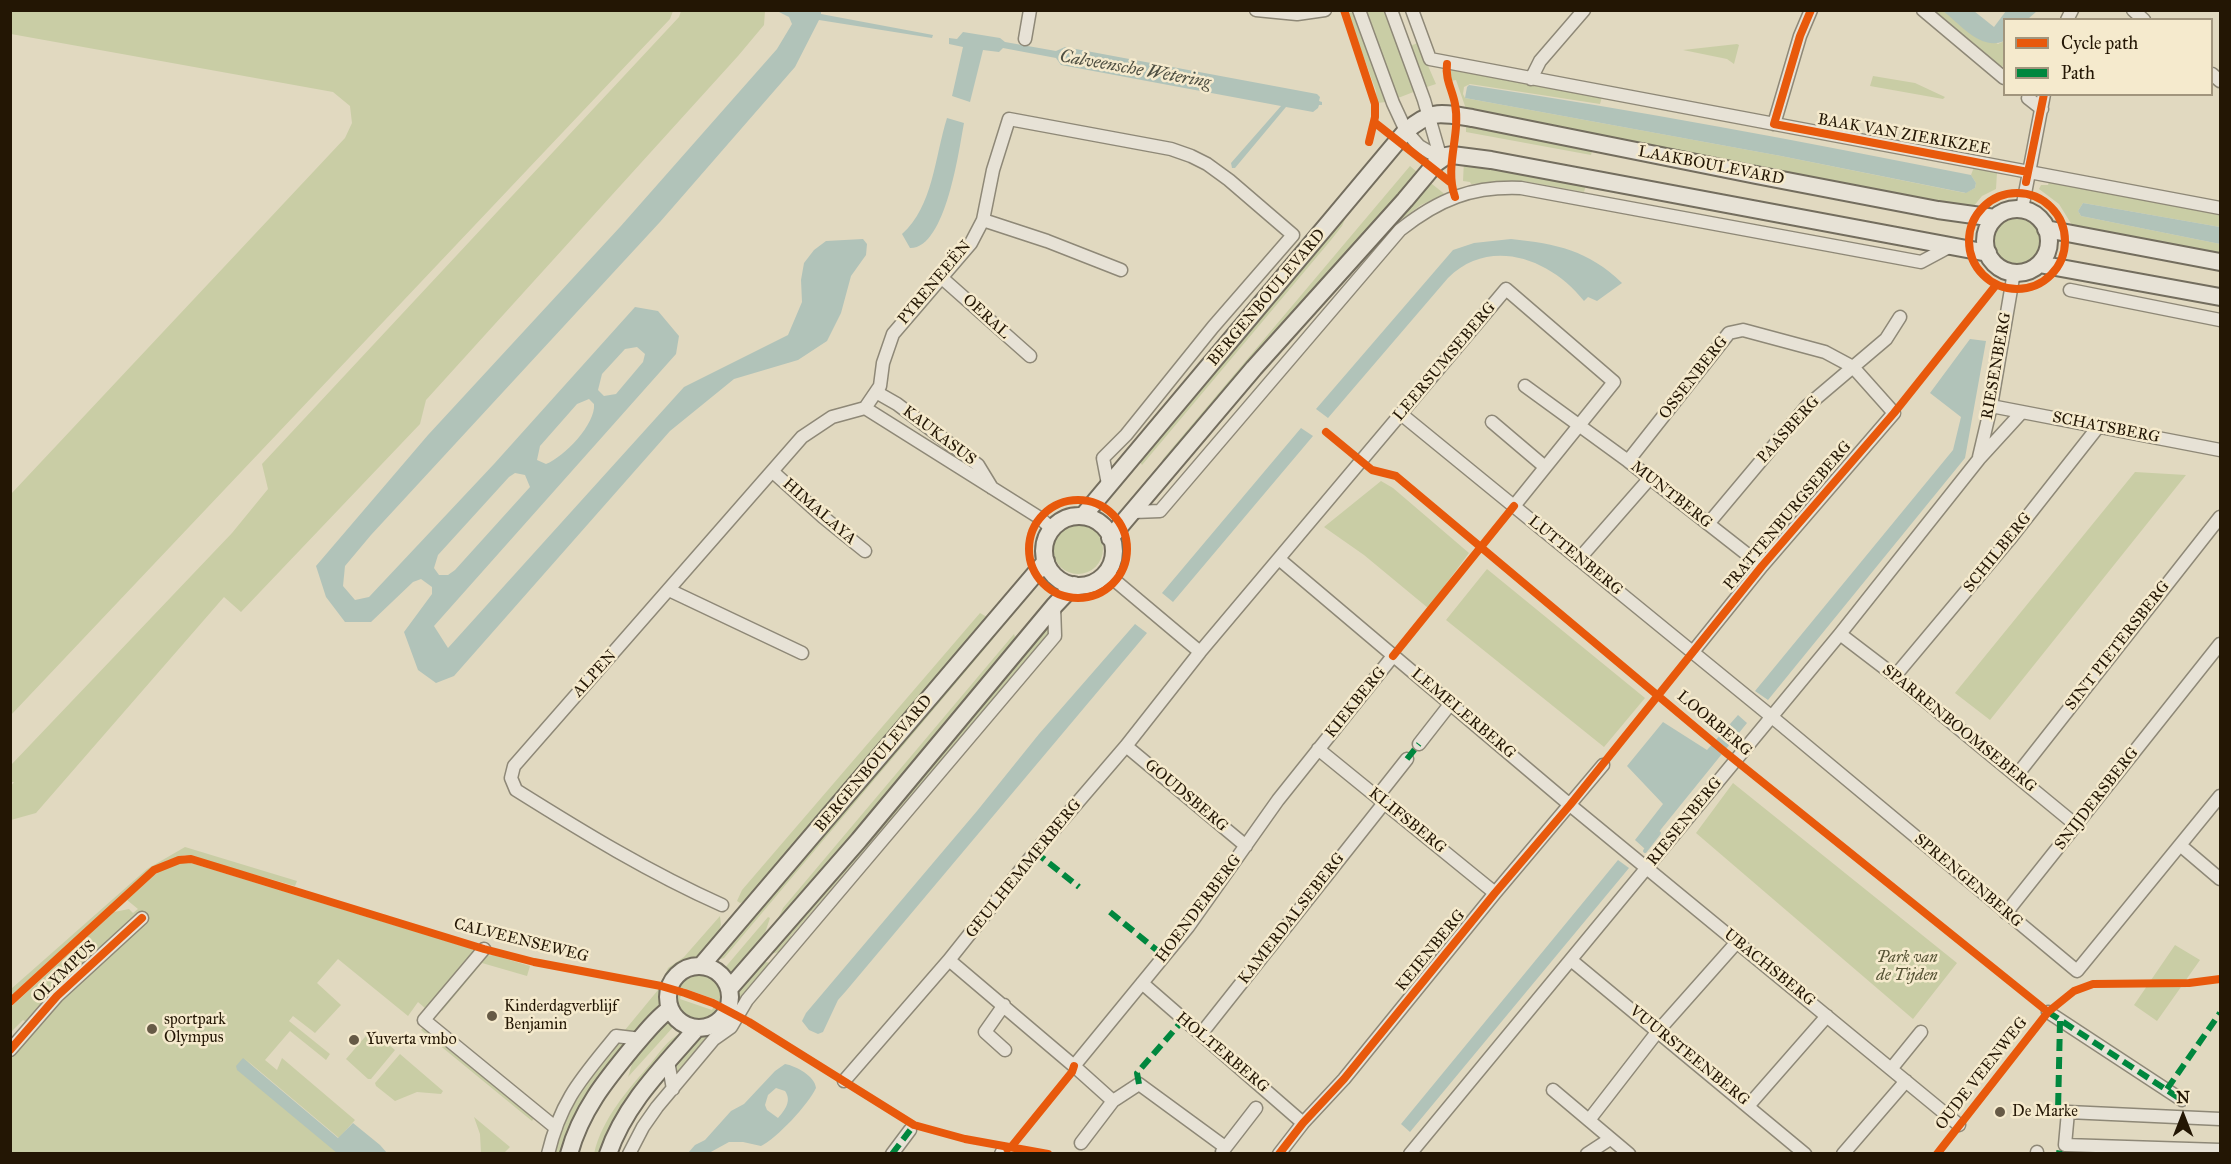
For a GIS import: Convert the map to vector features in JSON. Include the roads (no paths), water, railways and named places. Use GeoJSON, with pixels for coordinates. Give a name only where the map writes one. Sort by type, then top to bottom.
{"type":"FeatureCollection","features":[{"type":"Feature","properties":{"kind":"main road","name":"BERGENBOULEVARD"},"geometry":{"type":"LineString","coordinates":[[1083,516],[1406,131],[1428,115]]}},
{"type":"Feature","properties":{"kind":"main road","name":"LAAKBOULEVARD"},"geometry":{"type":"LineString","coordinates":[[1428,115],[1472,118],[1938,210],[1995,218]]}},
{"type":"Feature","properties":{"kind":"main road"},"geometry":{"type":"LineString","coordinates":[[1110,538],[1254,368],[1440,159],[1452,155],[1491,160],[1988,253]]}},
{"type":"Feature","properties":{"kind":"main road"},"geometry":{"type":"LineString","coordinates":[[2022,210],[2032,213],[2041,220],[2046,229],[2048,245],[2038,264],[2027,271],[2014,272],[1998,266],[1988,253],[1985,239],[1990,224],[1995,218],[2002,213],[2022,210]]}},
{"type":"Feature","properties":{"kind":"main road"},"geometry":{"type":"LineString","coordinates":[[2046,229],[2220,262]]}},
{"type":"Feature","properties":{"kind":"main road"},"geometry":{"type":"LineString","coordinates":[[2038,264],[2220,297]]}},
{"type":"Feature","properties":{"kind":"main road"},"geometry":{"type":"LineString","coordinates":[[1083,516],[1099,522],[1105,528],[1110,538],[1113,558],[1106,573],[1097,580],[1086,585],[1074,585],[1053,574],[1046,561],[1044,549],[1046,523],[1083,516]]}},
{"type":"Feature","properties":{"kind":"main road","name":"BERGENBOULEVARD"},"geometry":{"type":"LineString","coordinates":[[701,966],[1046,561]]}},
{"type":"Feature","properties":{"kind":"main road"},"geometry":{"type":"LineString","coordinates":[[729,989],[859,840],[1074,585]]}},
{"type":"Feature","properties":{"kind":"main road"},"geometry":{"type":"LineString","coordinates":[[701,966],[713,969],[721,974],[729,989],[729,1005],[722,1018],[710,1027],[697,1028],[682,1023],[670,1009],[668,993],[674,977],[688,967],[701,966]]}},
{"type":"Feature","properties":{"kind":"main road"},"geometry":{"type":"LineString","coordinates":[[569,1154],[579,1123],[594,1096],[640,1039],[670,1009]]}},
{"type":"Feature","properties":{"kind":"main road"},"geometry":{"type":"LineString","coordinates":[[608,1154],[616,1131],[630,1107],[697,1028]]}},
{"type":"Feature","properties":{"kind":"street"},"geometry":{"type":"LineString","coordinates":[[1025,39],[1030,10]]}},
{"type":"Feature","properties":{"kind":"street"},"geometry":{"type":"LineString","coordinates":[[1256,10],[1297,14],[1325,10]]}},
{"type":"Feature","properties":{"kind":"street"},"geometry":{"type":"LineString","coordinates":[[1359,10],[1396,111],[1406,131],[1419,146],[1440,159]]}},
{"type":"Feature","properties":{"kind":"street"},"geometry":{"type":"LineString","coordinates":[[1392,10],[1428,115],[1440,159]]}},
{"type":"Feature","properties":{"kind":"street","name":"BAAK VAN ZIERIKZEE"},"geometry":{"type":"LineString","coordinates":[[1412,10],[1430,59],[2220,208]]}},
{"type":"Feature","properties":{"kind":"street"},"geometry":{"type":"LineString","coordinates":[[1531,79],[1540,61],[1584,10]]}},
{"type":"Feature","properties":{"kind":"street"},"geometry":{"type":"LineString","coordinates":[[1774,124],[1800,36],[1811,10]]}},
{"type":"Feature","properties":{"kind":"street"},"geometry":{"type":"LineString","coordinates":[[1923,10],[2003,77]]}},
{"type":"Feature","properties":{"kind":"street"},"geometry":{"type":"LineString","coordinates":[[2022,210],[2044,96]]}},
{"type":"Feature","properties":{"kind":"street"},"geometry":{"type":"LineString","coordinates":[[2028,98],[2042,109]]}},
{"type":"Feature","properties":{"kind":"street","name":"PYRENEEËN"},"geometry":{"type":"LineString","coordinates":[[865,408],[880,386],[883,363],[892,334],[971,243],[983,220],[993,170],[1009,119],[1171,149],[1191,156],[1229,180],[1293,235]]}},
{"type":"Feature","properties":{"kind":"street"},"geometry":{"type":"LineString","coordinates":[[1134,512],[1160,511],[1400,230],[1418,215],[1440,202],[1469,192],[1487,188],[1521,188],[1921,262],[1949,246]]}},
{"type":"Feature","properties":{"kind":"street"},"geometry":{"type":"LineString","coordinates":[[983,220],[1047,241],[1121,270]]}},
{"type":"Feature","properties":{"kind":"street","name":"BERGENBOULEVARD"},"geometry":{"type":"LineString","coordinates":[[1108,484],[1103,458],[1126,435],[1213,327],[1293,235]]}},
{"type":"Feature","properties":{"kind":"street","name":"RIESENBERG"},"geometry":{"type":"LineString","coordinates":[[1979,459],[1991,406],[2014,272]]}},
{"type":"Feature","properties":{"kind":"street"},"geometry":{"type":"LineString","coordinates":[[2080,272],[2094,295]]}},
{"type":"Feature","properties":{"kind":"street","name":"OERAL"},"geometry":{"type":"LineString","coordinates":[[942,278],[1030,356]]}},
{"type":"Feature","properties":{"kind":"street","name":"LEERSUMSEBERG"},"geometry":{"type":"LineString","coordinates":[[1200,652],[1506,289],[1614,382],[1579,425]]}},
{"type":"Feature","properties":{"kind":"street"},"geometry":{"type":"LineString","coordinates":[[2070,290],[2220,321]]}},
{"type":"Feature","properties":{"kind":"street","name":"PAASBERG"},"geometry":{"type":"LineString","coordinates":[[1708,524],[1808,406],[1886,339],[1900,316]]}},
{"type":"Feature","properties":{"kind":"street","name":"OSSENBERG"},"geometry":{"type":"LineString","coordinates":[[1628,461],[1729,333],[1743,330],[1826,352],[1853,367],[1894,413]]}},
{"type":"Feature","properties":{"kind":"street","name":"MUNTBERG"},"geometry":{"type":"LineString","coordinates":[[1526,386],[1628,461],[1762,566]]}},
{"type":"Feature","properties":{"kind":"street","name":"KAUKASUS"},"geometry":{"type":"LineString","coordinates":[[876,392],[897,404],[978,465],[993,489]]}},
{"type":"Feature","properties":{"kind":"street","name":"SCHATSBERG"},"geometry":{"type":"LineString","coordinates":[[1991,406],[2220,450]]}},
{"type":"Feature","properties":{"kind":"street","name":"KAUKASUS"},"geometry":{"type":"LineString","coordinates":[[865,408],[1046,523]]}},
{"type":"Feature","properties":{"kind":"street","name":"ALPEN"},"geometry":{"type":"LineString","coordinates":[[722,906],[682,888],[614,851],[516,790],[511,778],[514,766],[802,437],[832,417],[865,408]]}},
{"type":"Feature","properties":{"kind":"street","name":"RIESENBERG"},"geometry":{"type":"LineString","coordinates":[[1410,1154],[1840,634],[1979,459],[2022,412]]}},
{"type":"Feature","properties":{"kind":"street","name":"PRATTENBURGSEBERG"},"geometry":{"type":"LineString","coordinates":[[1692,653],[1762,566],[1894,413]]}},
{"type":"Feature","properties":{"kind":"street","name":"LUTTENBERG"},"geometry":{"type":"LineString","coordinates":[[1401,414],[1692,653]]}},
{"type":"Feature","properties":{"kind":"street"},"geometry":{"type":"LineString","coordinates":[[1492,422],[1545,467]]}},
{"type":"Feature","properties":{"kind":"street"},"geometry":{"type":"LineString","coordinates":[[1514,506],[1579,425]]}},
{"type":"Feature","properties":{"kind":"street","name":"SCHILBERG"},"geometry":{"type":"LineString","coordinates":[[1895,676],[2009,540],[2098,427]]}},
{"type":"Feature","properties":{"kind":"street","name":"HIMALAYA"},"geometry":{"type":"LineString","coordinates":[[773,472],[865,551]]}},
{"type":"Feature","properties":{"kind":"street"},"geometry":{"type":"LineString","coordinates":[[1579,559],[1650,478]]}},
{"type":"Feature","properties":{"kind":"street","name":"SINT PIETERSBERG"},"geometry":{"type":"LineString","coordinates":[[2017,775],[2220,517]]}},
{"type":"Feature","properties":{"kind":"street","name":"LEMELERBERG"},"geometry":{"type":"LineString","coordinates":[[1279,559],[1648,868]]}},
{"type":"Feature","properties":{"kind":"street"},"geometry":{"type":"LineString","coordinates":[[1106,573],[1200,652]]}},
{"type":"Feature","properties":{"kind":"street"},"geometry":{"type":"LineString","coordinates":[[669,590],[802,653]]}},
{"type":"Feature","properties":{"kind":"street"},"geometry":{"type":"LineString","coordinates":[[629,1154],[643,1127],[672,1089],[714,1039],[731,1027],[745,1003],[1055,636],[1054,606]]}},
{"type":"Feature","properties":{"kind":"street","name":"SPARRENBOOMSEBERG"},"geometry":{"type":"LineString","coordinates":[[1840,634],[1895,676],[2076,825]]}},
{"type":"Feature","properties":{"kind":"street","name":"SNIJDERSBERG"},"geometry":{"type":"LineString","coordinates":[[2006,913],[2220,644]]}},
{"type":"Feature","properties":{"kind":"street","name":"GEULHEMMERBERG"},"geometry":{"type":"LineString","coordinates":[[844,1081],[949,960],[1035,852],[1126,746],[1200,652]]}},
{"type":"Feature","properties":{"kind":"street","name":"SPRENGENBERG"},"geometry":{"type":"LineString","coordinates":[[1692,653],[2077,971],[2180,845]]}},
{"type":"Feature","properties":{"kind":"street","name":"KIEKBERG"},"geometry":{"type":"LineString","coordinates":[[1318,749],[1393,656]]}},
{"type":"Feature","properties":{"kind":"street"},"geometry":{"type":"LineString","coordinates":[[1419,744],[1451,703]]}},
{"type":"Feature","properties":{"kind":"street","name":"GOUDSBERG"},"geometry":{"type":"LineString","coordinates":[[1126,746],[1246,846]]}},
{"type":"Feature","properties":{"kind":"street","name":"KLIFSBERG"},"geometry":{"type":"LineString","coordinates":[[1318,749],[1496,893]]}},
{"type":"Feature","properties":{"kind":"street","name":"HOENDERBERG"},"geometry":{"type":"LineString","coordinates":[[1074,1066],[1188,927],[1278,800],[1318,749]]}},
{"type":"Feature","properties":{"kind":"street","name":"KAMERDALSEBERG"},"geometry":{"type":"LineString","coordinates":[[1201,1034],[1380,800],[1407,759]]}},
{"type":"Feature","properties":{"kind":"street","name":"KEIENBERG"},"geometry":{"type":"LineString","coordinates":[[1279,1154],[1303,1123],[1344,1079],[1603,765]]}},
{"type":"Feature","properties":{"kind":"street"},"geometry":{"type":"LineString","coordinates":[[2220,796],[2180,845],[2220,879]]}},
{"type":"Feature","properties":{"kind":"street","name":"UBACHSBERG"},"geometry":{"type":"LineString","coordinates":[[1648,868],[1959,1125]]}},
{"type":"Feature","properties":{"kind":"street","name":"OLYMPUS"},"geometry":{"type":"LineString","coordinates":[[10,1050],[57,996],[142,918]]}},
{"type":"Feature","properties":{"kind":"street"},"geometry":{"type":"LineString","coordinates":[[1588,1120],[1658,1031],[1737,942]]}},
{"type":"Feature","properties":{"kind":"street"},"geometry":{"type":"LineString","coordinates":[[484,949],[424,1020],[556,1128]]}},
{"type":"Feature","properties":{"kind":"street"},"geometry":{"type":"LineString","coordinates":[[756,959],[784,958]]}},
{"type":"Feature","properties":{"kind":"street"},"geometry":{"type":"LineString","coordinates":[[949,960],[1113,1101]]}},
{"type":"Feature","properties":{"kind":"street","name":"VUURSTEENBERG"},"geometry":{"type":"LineString","coordinates":[[1572,960],[1805,1154]]}},
{"type":"Feature","properties":{"kind":"street","name":"HOLTERBERG"},"geometry":{"type":"LineString","coordinates":[[1142,983],[1303,1123]]}},
{"type":"Feature","properties":{"kind":"street"},"geometry":{"type":"LineString","coordinates":[[1004,1005],[985,1032],[1005,1050]]}},
{"type":"Feature","properties":{"kind":"street"},"geometry":{"type":"LineString","coordinates":[[2048,1012],[2182,1100]]}},
{"type":"Feature","properties":{"kind":"street"},"geometry":{"type":"LineString","coordinates":[[1749,1106],[1827,1016]]}},
{"type":"Feature","properties":{"kind":"street"},"geometry":{"type":"LineString","coordinates":[[1891,1069],[1921,1032]]}},
{"type":"Feature","properties":{"kind":"street"},"geometry":{"type":"LineString","coordinates":[[548,1154],[567,1100],[578,1082],[616,1036],[640,1039]]}},
{"type":"Feature","properties":{"kind":"street"},"geometry":{"type":"LineString","coordinates":[[668,1061],[672,1089]]}},
{"type":"Feature","properties":{"kind":"street"},"geometry":{"type":"LineString","coordinates":[[1843,1154],[1906,1081]]}},
{"type":"Feature","properties":{"kind":"street"},"geometry":{"type":"LineString","coordinates":[[1081,1143],[1113,1101],[1139,1084],[1223,1150],[1256,1108]]}},
{"type":"Feature","properties":{"kind":"street"},"geometry":{"type":"LineString","coordinates":[[1553,1090],[1629,1154]]}},
{"type":"Feature","properties":{"kind":"street"},"geometry":{"type":"LineString","coordinates":[[2220,1119],[2063,1112],[2066,1145],[2220,1150]]}},
{"type":"Feature","properties":{"kind":"street"},"geometry":{"type":"LineString","coordinates":[[892,1154],[910,1130]]}},
{"type":"Feature","properties":{"kind":"street"},"geometry":{"type":"LineString","coordinates":[[1587,1154],[1610,1139]]}},
{"type":"Feature","properties":{"kind":"water"},"geometry":{"type":"Polygon","coordinates":[[[769,11],[821,11],[821,14],[933,35],[932,38],[819,20],[795,67],[660,222],[371,535],[345,566],[343,586],[355,600],[369,597],[494,464],[635,307],[658,311],[679,336],[676,354],[434,626],[448,648],[684,387],[788,335],[802,302],[801,280],[804,263],[814,250],[826,241],[863,239],[867,244],[866,255],[851,276],[841,313],[827,341],[798,360],[734,379],[670,431],[454,676],[436,683],[418,670],[404,632],[432,594],[432,587],[421,579],[413,582],[371,622],[345,622],[326,597],[316,566],[428,435],[620,227],[777,49],[792,24],[789,17],[779,12],[769,11]],[[637,347],[625,349],[602,374],[598,390],[604,396],[616,394],[643,362],[645,354],[637,347]],[[589,399],[577,404],[540,446],[537,460],[546,464],[578,439],[590,421],[594,404],[589,399]],[[515,473],[438,555],[434,568],[439,575],[448,575],[455,570],[530,487],[525,475],[515,473]]]}},
{"type":"Feature","properties":{"kind":"water"},"geometry":{"type":"Polygon","coordinates":[[[1943,11],[1974,11],[1994,27],[2006,11],[2037,11],[2029,18],[2003,18],[2003,41],[1987,42],[1971,35],[1943,11]]]}},
{"type":"Feature","properties":{"kind":"water","name":"Calveensche Wetering"},"geometry":{"type":"Polygon","coordinates":[[[963,32],[1056,51],[1065,47],[1317,94],[1322,105],[1319,105],[1313,112],[1286,107],[1235,168],[1232,168],[1231,163],[1281,106],[1061,65],[1056,58],[1003,48],[999,52],[983,50],[970,102],[952,96],[963,47],[949,44],[949,38],[957,39],[963,32]]]}},
{"type":"Feature","properties":{"kind":"water"},"geometry":{"type":"Polygon","coordinates":[[[1469,85],[1658,116],[1971,175],[1976,183],[1975,188],[1966,193],[1781,156],[1465,98],[1469,85]]]}},
{"type":"Feature","properties":{"kind":"water"},"geometry":{"type":"Polygon","coordinates":[[[947,118],[964,123],[949,196],[933,233],[922,244],[910,248],[902,234],[912,223],[927,195],[947,118]]]}},
{"type":"Feature","properties":{"kind":"water"},"geometry":{"type":"Polygon","coordinates":[[[2083,203],[2220,227],[2220,244],[2081,216],[2078,211],[2083,203]]]}},
{"type":"Feature","properties":{"kind":"water"},"geometry":{"type":"Polygon","coordinates":[[[1511,239],[1557,246],[1584,256],[1597,263],[1622,283],[1597,301],[1588,297],[1584,301],[1555,274],[1538,264],[1519,258],[1501,256],[1482,258],[1465,265],[1448,278],[1328,418],[1316,409],[1453,250],[1474,243],[1511,239]]]}},
{"type":"Feature","properties":{"kind":"water"},"geometry":{"type":"Polygon","coordinates":[[[1970,339],[1986,341],[1965,458],[1768,700],[1755,691],[1953,450],[1961,417],[1930,393],[1970,339]]]}},
{"type":"Feature","properties":{"kind":"water"},"geometry":{"type":"Polygon","coordinates":[[[1301,428],[1313,436],[1173,602],[1162,593],[1301,428]]]}},
{"type":"Feature","properties":{"kind":"water"},"geometry":{"type":"Polygon","coordinates":[[[1135,624],[1147,633],[838,1000],[823,1032],[818,1034],[809,1030],[802,1021],[806,1013],[1039,734],[1135,624]]]}},
{"type":"Feature","properties":{"kind":"water"},"geometry":{"type":"Polygon","coordinates":[[[1738,715],[1747,723],[1645,849],[1635,840],[1663,804],[1627,766],[1663,722],[1707,750],[1738,715]]]}},
{"type":"Feature","properties":{"kind":"water"},"geometry":{"type":"Polygon","coordinates":[[[1618,860],[1629,868],[1410,1132],[1401,1124],[1618,860]]]}},
{"type":"Feature","properties":{"kind":"water"},"geometry":{"type":"Polygon","coordinates":[[[243,1058],[338,1138],[353,1123],[387,1153],[337,1153],[237,1070],[236,1066],[243,1058]]]}},
{"type":"Feature","properties":{"kind":"water"},"geometry":{"type":"Polygon","coordinates":[[[785,1064],[794,1067],[809,1076],[816,1088],[799,1112],[783,1129],[761,1146],[729,1142],[709,1153],[688,1153],[695,1145],[705,1140],[731,1111],[744,1104],[775,1071],[785,1064]],[[776,1088],[768,1095],[765,1105],[767,1110],[778,1118],[788,1102],[785,1091],[776,1088]]]}},
{"type":"Feature","properties":{"kind":"waterway"},"geometry":{"type":"LineString","coordinates":[[1645,851],[1659,833]]}},
{"type":"Feature","properties":{"kind":"place","name":"Kinderdagverblijf Benjamin"},"geometry":{"type":"Point","coordinates":[492,1016]}},
{"type":"Feature","properties":{"kind":"place","name":"sportpark Olympus"},"geometry":{"type":"Point","coordinates":[152,1029]}},
{"type":"Feature","properties":{"kind":"place","name":"Yuverta vmbo"},"geometry":{"type":"Point","coordinates":[354,1040]}},
{"type":"Feature","properties":{"kind":"place","name":"De Marke"},"geometry":{"type":"Point","coordinates":[2000,1112]}},
{"type":"Feature","properties":{"kind":"park label","name":"Park van de Tijden"},"geometry":{"type":"Point","coordinates":[1907,967]}}]}
